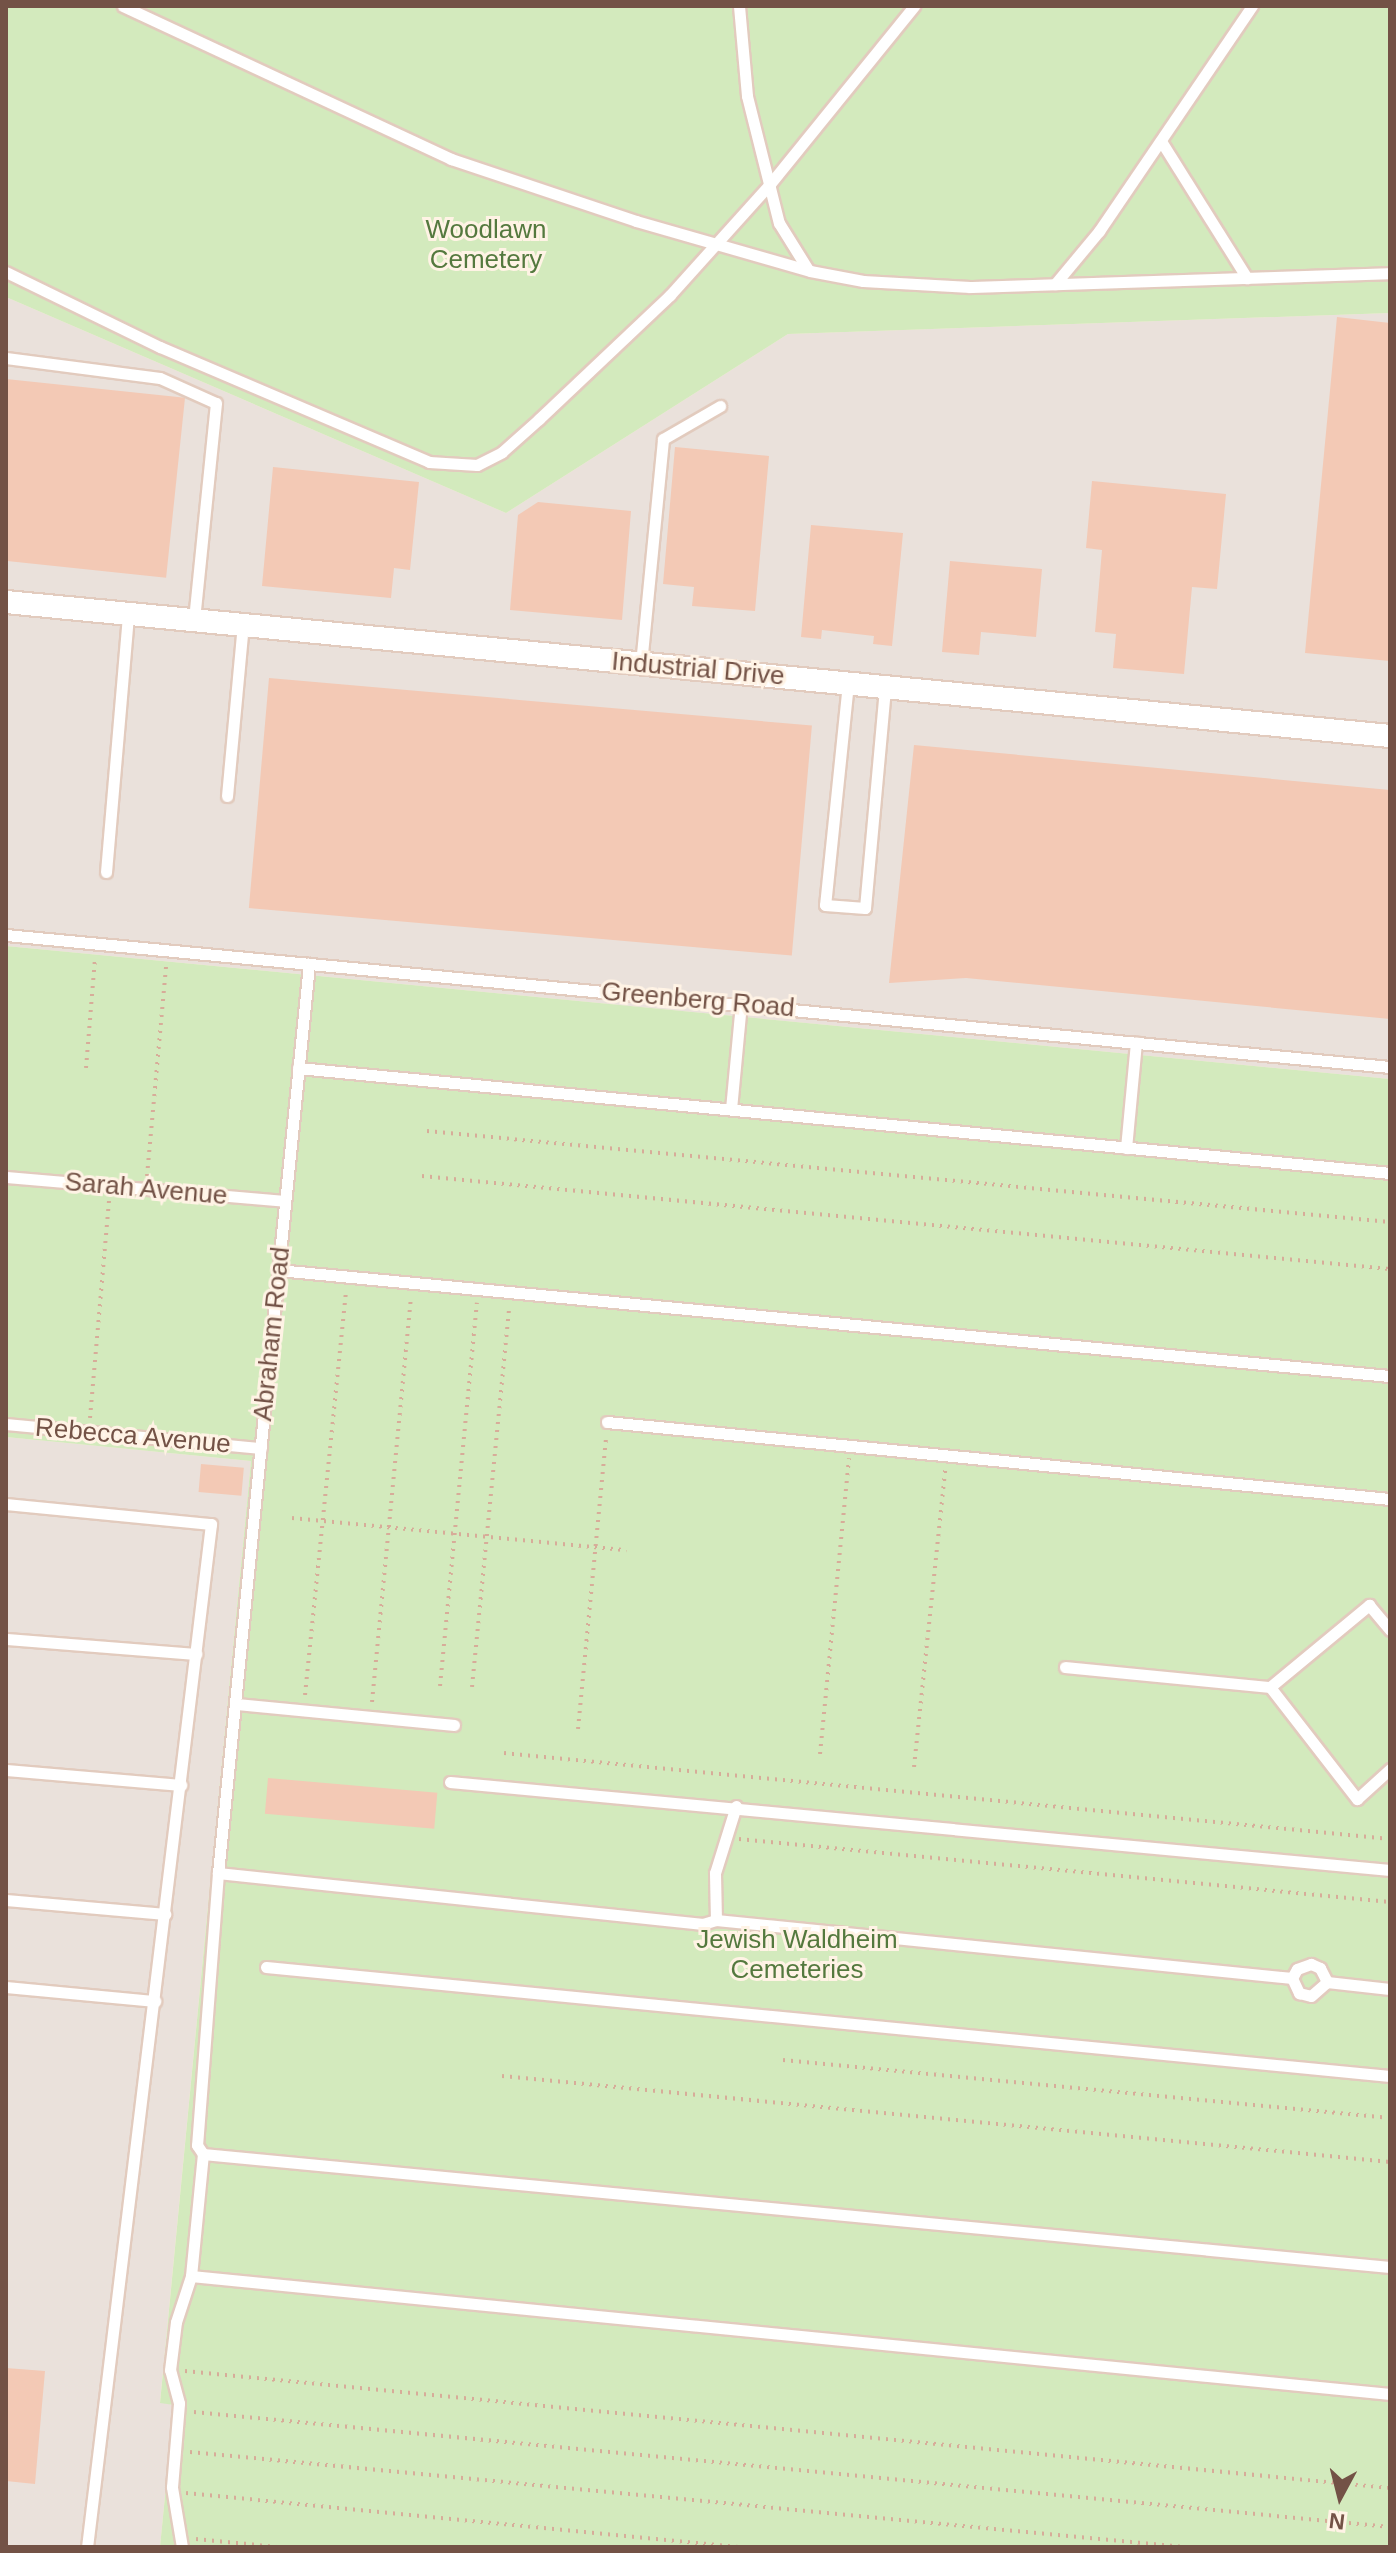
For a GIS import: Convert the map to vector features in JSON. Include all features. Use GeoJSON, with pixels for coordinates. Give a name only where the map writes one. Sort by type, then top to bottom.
{"type":"FeatureCollection","features":[{"type":"Feature","properties":{"kind":"street","name":"Industrial Drive"},"geometry":{"type":"LineString","coordinates":[[6,602],[1390,736]]}},
{"type":"Feature","properties":{"kind":"lane"},"geometry":{"type":"LineString","coordinates":[[123,6],[144,10],[451,159],[714,244],[810,271],[912,285],[1055,284],[1390,273]]}},
{"type":"Feature","properties":{"kind":"lane"},"geometry":{"type":"LineString","coordinates":[[739,6],[743,71],[770,184],[789,245],[810,271]]}},
{"type":"Feature","properties":{"kind":"lane"},"geometry":{"type":"LineString","coordinates":[[6,272],[160,347],[429,462],[462,466],[491,459],[539,419],[670,295],[770,184],[914,6]]}},
{"type":"Feature","properties":{"kind":"lane"},"geometry":{"type":"LineString","coordinates":[[1055,284],[1161,141],[1252,6]]}},
{"type":"Feature","properties":{"kind":"lane"},"geometry":{"type":"LineString","coordinates":[[1161,141],[1247,278]]}},
{"type":"Feature","properties":{"kind":"lane"},"geometry":{"type":"LineString","coordinates":[[6,358],[160,378],[216,403],[194,620]]}},
{"type":"Feature","properties":{"kind":"lane"},"geometry":{"type":"LineString","coordinates":[[641,664],[663,439],[720,406]]}},
{"type":"Feature","properties":{"kind":"lane"},"geometry":{"type":"LineString","coordinates":[[106,872],[128,614]]}},
{"type":"Feature","properties":{"kind":"lane"},"geometry":{"type":"LineString","coordinates":[[227,796],[243,625]]}},
{"type":"Feature","properties":{"kind":"lane"},"geometry":{"type":"LineString","coordinates":[[848,683],[825,905],[865,908],[885,687]]}},
{"type":"Feature","properties":{"kind":"lane","name":"Greenberg Road"},"geometry":{"type":"LineString","coordinates":[[6,935],[1390,1067]]}},
{"type":"Feature","properties":{"kind":"lane","name":"Abraham Road"},"geometry":{"type":"LineString","coordinates":[[180,2542],[172,2492],[179,2411],[170,2370],[176,2322],[191,2276],[203,2154],[195,2126],[309,964]]}},
{"type":"Feature","properties":{"kind":"lane"},"geometry":{"type":"LineString","coordinates":[[731,1109],[741,1004]]}},
{"type":"Feature","properties":{"kind":"lane"},"geometry":{"type":"LineString","coordinates":[[1126,1148],[1136,1042]]}},
{"type":"Feature","properties":{"kind":"lane"},"geometry":{"type":"LineString","coordinates":[[298,1068],[1390,1173]]}},
{"type":"Feature","properties":{"kind":"lane","name":"Sarah Avenue"},"geometry":{"type":"LineString","coordinates":[[6,1177],[285,1201]]}},
{"type":"Feature","properties":{"kind":"lane"},"geometry":{"type":"LineString","coordinates":[[278,1270],[1390,1376]]}},
{"type":"Feature","properties":{"kind":"lane"},"geometry":{"type":"LineString","coordinates":[[607,1422],[1390,1499]]}},
{"type":"Feature","properties":{"kind":"lane","name":"Rebecca Avenue"},"geometry":{"type":"LineString","coordinates":[[6,1424],[261,1448]]}},
{"type":"Feature","properties":{"kind":"lane"},"geometry":{"type":"LineString","coordinates":[[6,1504],[211,1524],[87,2547]]}},
{"type":"Feature","properties":{"kind":"lane"},"geometry":{"type":"LineString","coordinates":[[1065,1667],[1270,1687],[1369,1605],[1390,1630]]}},
{"type":"Feature","properties":{"kind":"lane"},"geometry":{"type":"LineString","coordinates":[[6,1639],[196,1654]]}},
{"type":"Feature","properties":{"kind":"lane"},"geometry":{"type":"LineString","coordinates":[[1270,1687],[1357,1799],[1390,1769]]}},
{"type":"Feature","properties":{"kind":"lane"},"geometry":{"type":"LineString","coordinates":[[237,1704],[454,1725]]}},
{"type":"Feature","properties":{"kind":"lane"},"geometry":{"type":"LineString","coordinates":[[6,1770],[181,1785]]}},
{"type":"Feature","properties":{"kind":"lane"},"geometry":{"type":"LineString","coordinates":[[450,1782],[736,1806],[1390,1870]]}},
{"type":"Feature","properties":{"kind":"lane"},"geometry":{"type":"LineString","coordinates":[[716,1920],[714,1881],[724,1838],[736,1806]]}},
{"type":"Feature","properties":{"kind":"lane"},"geometry":{"type":"LineString","coordinates":[[218,1873],[703,1924],[716,1920],[1292,1978]]}},
{"type":"Feature","properties":{"kind":"lane"},"geometry":{"type":"LineString","coordinates":[[6,1900],[165,1914]]}},
{"type":"Feature","properties":{"kind":"lane"},"geometry":{"type":"LineString","coordinates":[[1292,1978],[1297,1969],[1311,1964],[1320,1968],[1327,1982]]}},
{"type":"Feature","properties":{"kind":"lane"},"geometry":{"type":"LineString","coordinates":[[266,1967],[1390,2076]]}},
{"type":"Feature","properties":{"kind":"lane"},"geometry":{"type":"LineString","coordinates":[[1292,1978],[1299,1993],[1311,1996],[1327,1982],[1390,1989]]}},
{"type":"Feature","properties":{"kind":"lane"},"geometry":{"type":"LineString","coordinates":[[6,1987],[155,2001]]}},
{"type":"Feature","properties":{"kind":"lane"},"geometry":{"type":"LineString","coordinates":[[203,2154],[1390,2267]]}},
{"type":"Feature","properties":{"kind":"lane"},"geometry":{"type":"LineString","coordinates":[[191,2276],[1390,2394]]}},
{"type":"Feature","properties":{"kind":"path"},"geometry":{"type":"LineString","coordinates":[[86,1068],[97,944]]}},
{"type":"Feature","properties":{"kind":"path"},"geometry":{"type":"LineString","coordinates":[[146,1190],[167,950]]}},
{"type":"Feature","properties":{"kind":"path"},"geometry":{"type":"LineString","coordinates":[[427,1131],[1390,1222]]}},
{"type":"Feature","properties":{"kind":"path"},"geometry":{"type":"LineString","coordinates":[[422,1176],[1390,1269]]}},
{"type":"Feature","properties":{"kind":"path"},"geometry":{"type":"LineString","coordinates":[[86,1432],[109,1187]]}},
{"type":"Feature","properties":{"kind":"path"},"geometry":{"type":"LineString","coordinates":[[305,1695],[347,1276]]}},
{"type":"Feature","properties":{"kind":"path"},"geometry":{"type":"LineString","coordinates":[[371,1717],[413,1283]]}},
{"type":"Feature","properties":{"kind":"path"},"geometry":{"type":"LineString","coordinates":[[440,1686],[478,1289]]}},
{"type":"Feature","properties":{"kind":"path"},"geometry":{"type":"LineString","coordinates":[[472,1687],[510,1292]]}},
{"type":"Feature","properties":{"kind":"path"},"geometry":{"type":"LineString","coordinates":[[578,1729],[607,1422]]}},
{"type":"Feature","properties":{"kind":"path"},"geometry":{"type":"LineString","coordinates":[[820,1754],[850,1446]]}},
{"type":"Feature","properties":{"kind":"path"},"geometry":{"type":"LineString","coordinates":[[914,1767],[946,1455]]}},
{"type":"Feature","properties":{"kind":"path"},"geometry":{"type":"LineString","coordinates":[[292,1518],[626,1550]]}},
{"type":"Feature","properties":{"kind":"path"},"geometry":{"type":"LineString","coordinates":[[504,1753],[1390,1839]]}},
{"type":"Feature","properties":{"kind":"path"},"geometry":{"type":"LineString","coordinates":[[724,1838],[1390,1902]]}},
{"type":"Feature","properties":{"kind":"path"},"geometry":{"type":"LineString","coordinates":[[783,2060],[1390,2118]]}},
{"type":"Feature","properties":{"kind":"path"},"geometry":{"type":"LineString","coordinates":[[502,2076],[1390,2162]]}},
{"type":"Feature","properties":{"kind":"path"},"geometry":{"type":"LineString","coordinates":[[170,2370],[1390,2488]]}},
{"type":"Feature","properties":{"kind":"path"},"geometry":{"type":"LineString","coordinates":[[179,2411],[1390,2527]]}},
{"type":"Feature","properties":{"kind":"path"},"geometry":{"type":"LineString","coordinates":[[176,2450],[1184,2547]]}},
{"type":"Feature","properties":{"kind":"path"},"geometry":{"type":"LineString","coordinates":[[172,2492],[738,2547]]}},
{"type":"Feature","properties":{"kind":"path"},"geometry":{"type":"LineString","coordinates":[[180,2542],[277,2547]]}},
{"type":"Feature","properties":{"kind":"shaded area"},"geometry":{"type":"Polygon","coordinates":[[[6,297],[506,513],[788,334],[1390,313],[1390,1079],[6,946],[6,297]]]}},
{"type":"Feature","properties":{"kind":"shaded area"},"geometry":{"type":"Polygon","coordinates":[[[6,1437],[251,1461],[160,2402],[174,2405],[160,2547],[6,2547],[6,1437]]]}},
{"type":"Feature","properties":{"kind":"green space","name":"Woodlawn Cemetery"},"geometry":{"type":"Polygon","coordinates":[[[6,6],[1390,6],[1390,313],[788,334],[506,513],[6,297],[6,6]]]}},
{"type":"Feature","properties":{"kind":"green space","name":"Jewish Waldheim Cemeteries"},"geometry":{"type":"Polygon","coordinates":[[[6,946],[1390,1079],[1390,2547],[160,2547],[174,2405],[160,2403],[251,1461],[6,1437],[6,946]]]}},
{"type":"Feature","properties":{"kind":"building"},"geometry":{"type":"Polygon","coordinates":[[[1337,317],[1390,323],[1390,661],[1305,653],[1337,317]]]}},
{"type":"Feature","properties":{"kind":"building"},"geometry":{"type":"Polygon","coordinates":[[[6,379],[185,398],[166,578],[6,561],[6,379]]]}},
{"type":"Feature","properties":{"kind":"building"},"geometry":{"type":"Polygon","coordinates":[[[675,447],[769,456],[755,611],[692,606],[694,587],[663,584],[675,447]]]}},
{"type":"Feature","properties":{"kind":"building"},"geometry":{"type":"Polygon","coordinates":[[[273,467],[419,482],[410,570],[394,568],[391,598],[262,586],[273,467]]]}},
{"type":"Feature","properties":{"kind":"building"},"geometry":{"type":"Polygon","coordinates":[[[1092,481],[1226,494],[1217,589],[1192,587],[1184,674],[1113,668],[1116,634],[1095,632],[1102,550],[1086,548],[1092,481]]]}},
{"type":"Feature","properties":{"kind":"building"},"geometry":{"type":"Polygon","coordinates":[[[538,502],[631,511],[622,620],[510,610],[518,515],[538,502]]]}},
{"type":"Feature","properties":{"kind":"building"},"geometry":{"type":"Polygon","coordinates":[[[811,525],[903,533],[892,646],[873,644],[874,636],[822,630],[821,639],[801,637],[811,525]]]}},
{"type":"Feature","properties":{"kind":"building"},"geometry":{"type":"Polygon","coordinates":[[[950,561],[1042,569],[1036,637],[981,632],[979,655],[942,652],[950,561]]]}},
{"type":"Feature","properties":{"kind":"building"},"geometry":{"type":"Polygon","coordinates":[[[269,678],[812,725],[792,956],[249,908],[269,678]]]}},
{"type":"Feature","properties":{"kind":"building"},"geometry":{"type":"Polygon","coordinates":[[[914,745],[1390,790],[1390,1019],[966,978],[889,983],[914,745]]]}},
{"type":"Feature","properties":{"kind":"building"},"geometry":{"type":"Polygon","coordinates":[[[201,1464],[244,1468],[241,1496],[199,1492],[201,1464]]]}},
{"type":"Feature","properties":{"kind":"building"},"geometry":{"type":"Polygon","coordinates":[[[268,1778],[437,1793],[434,1829],[265,1814],[268,1778]]]}},
{"type":"Feature","properties":{"kind":"building"},"geometry":{"type":"Polygon","coordinates":[[[6,2368],[45,2371],[35,2484],[6,2481],[6,2368]]]}}]}
